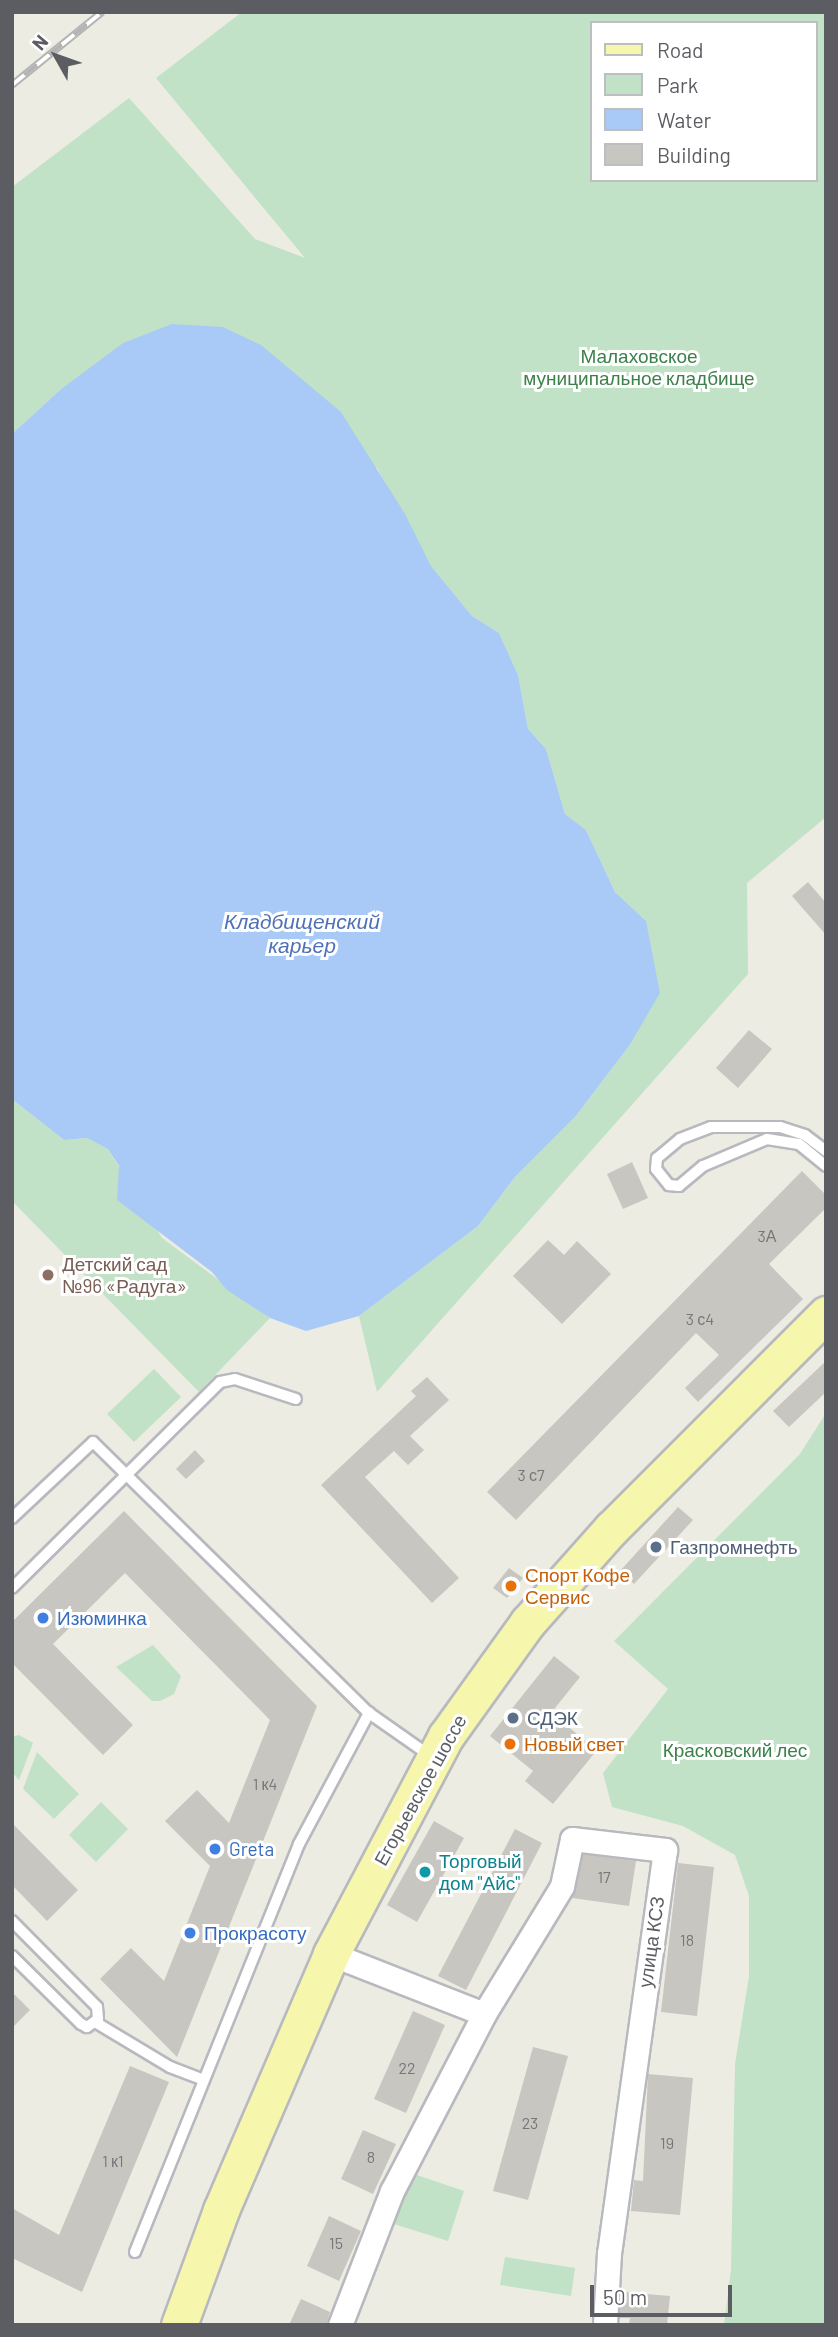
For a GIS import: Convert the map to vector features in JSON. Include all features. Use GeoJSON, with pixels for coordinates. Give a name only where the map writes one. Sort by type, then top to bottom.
{"type":"FeatureCollection","features":[{"type":"Feature","properties":{"kind":"main road","name":"Егорьевское шоссе"},"geometry":{"type":"LineString","coordinates":[[179,2325],[221,2210],[331,1954],[435,1758],[528,1622],[611,1529],[826,1314]]}},
{"type":"Feature","properties":{"kind":"street","name":"улица КСЗ"},"geometry":{"type":"LineString","coordinates":[[340,2325],[393,2191],[484,2014],[562,1886],[572,1839],[665,1850],[610,2253],[606,2325]]}},
{"type":"Feature","properties":{"kind":"street"},"geometry":{"type":"LineString","coordinates":[[331,1954],[484,2014]]}},
{"type":"Feature","properties":{"kind":"lane"},"geometry":{"type":"LineString","coordinates":[[826,1151],[804,1135],[780,1127],[711,1127],[673,1145],[657,1158],[656,1169],[669,1185],[680,1186],[703,1167],[767,1139],[799,1144],[826,1166]]}},
{"type":"Feature","properties":{"kind":"lane"},"geometry":{"type":"LineString","coordinates":[[12,1588],[226,1378],[296,1399]]}},
{"type":"Feature","properties":{"kind":"lane"},"geometry":{"type":"LineString","coordinates":[[12,1518],[93,1442],[369,1713],[435,1758]]}},
{"type":"Feature","properties":{"kind":"lane"},"geometry":{"type":"LineString","coordinates":[[135,2252],[202,2079],[299,1843],[369,1713]]}},
{"type":"Feature","properties":{"kind":"lane"},"geometry":{"type":"LineString","coordinates":[[12,1921],[97,2007],[100,2013],[95,2022],[87,2027],[81,2024],[12,1956]]}},
{"type":"Feature","properties":{"kind":"lane"},"geometry":{"type":"LineString","coordinates":[[95,2022],[170,2067],[202,2079]]}},
{"type":"Feature","properties":{"kind":"green space","name":"Малаховское муниципальное кладбище"},"geometry":{"type":"Polygon","coordinates":[[[242,12],[826,12],[826,817],[747,883],[748,974],[377,1392],[359,1316],[478,1226],[515,1177],[575,1117],[629,1046],[646,921],[615,892],[586,830],[565,814],[546,749],[528,729],[518,675],[499,633],[472,616],[431,566],[377,468],[60,390],[12,434],[12,187],[129,98],[255,239],[305,258],[156,78],[242,12]]]}},
{"type":"Feature","properties":{"kind":"green space"},"geometry":{"type":"Polygon","coordinates":[[[12,1099],[64,1140],[87,1138],[108,1149],[162,1238],[270,1318],[199,1392],[12,1201],[12,1099]]]}},
{"type":"Feature","properties":{"kind":"green space"},"geometry":{"type":"Polygon","coordinates":[[[154,1369],[181,1397],[134,1442],[107,1414],[154,1369]]]}},
{"type":"Feature","properties":{"kind":"green space","name":"Красковский лес"},"geometry":{"type":"Polygon","coordinates":[[[826,1413],[826,2325],[724,2325],[731,2270],[735,2064],[749,1976],[749,1896],[735,1855],[683,1826],[612,1807],[603,1773],[668,1689],[614,1641],[800,1454],[826,1413]]]}},
{"type":"Feature","properties":{"kind":"green space"},"geometry":{"type":"Polygon","coordinates":[[[153,1645],[181,1676],[174,1694],[160,1701],[152,1701],[116,1667],[153,1645]]]}},
{"type":"Feature","properties":{"kind":"green space"},"geometry":{"type":"Polygon","coordinates":[[[19,1735],[33,1743],[19,1780],[12,1772],[12,1737],[19,1735]]]}},
{"type":"Feature","properties":{"kind":"green space"},"geometry":{"type":"Polygon","coordinates":[[[37,1752],[79,1794],[54,1819],[23,1789],[37,1752]]]}},
{"type":"Feature","properties":{"kind":"green space"},"geometry":{"type":"Polygon","coordinates":[[[101,1802],[128,1829],[96,1862],[69,1835],[101,1802]]]}},
{"type":"Feature","properties":{"kind":"green space"},"geometry":{"type":"Polygon","coordinates":[[[411,2173],[464,2191],[448,2241],[394,2224],[411,2173]]]}},
{"type":"Feature","properties":{"kind":"green space"},"geometry":{"type":"Polygon","coordinates":[[[505,2257],[575,2268],[571,2296],[500,2285],[505,2257]]]}},
{"type":"Feature","properties":{"kind":"water","name":"Кладбищенский карьер"},"geometry":{"type":"Polygon","coordinates":[[[172,324],[223,327],[261,345],[341,412],[405,514],[431,566],[472,616],[499,633],[518,675],[528,729],[546,749],[565,814],[586,830],[615,892],[646,921],[660,993],[629,1046],[575,1117],[515,1177],[478,1226],[359,1316],[306,1331],[270,1318],[227,1290],[212,1272],[117,1200],[119,1166],[108,1149],[87,1138],[64,1140],[12,1099],[12,434],[60,390],[123,343],[172,324]]]}},
{"type":"Feature","properties":{"kind":"building"},"geometry":{"type":"Polygon","coordinates":[[[808,882],[826,903],[826,935],[792,896],[808,882]]]}},
{"type":"Feature","properties":{"kind":"building"},"geometry":{"type":"Polygon","coordinates":[[[749,1030],[772,1049],[738,1088],[716,1068],[749,1030]]]}},
{"type":"Feature","properties":{"kind":"building"},"geometry":{"type":"Polygon","coordinates":[[[632,1162],[648,1198],[623,1209],[607,1174],[632,1162]]]}},
{"type":"Feature","properties":{"kind":"building"},"geometry":{"type":"Polygon","coordinates":[[[802,1171],[826,1195],[826,1208],[769,1264],[803,1299],[698,1402],[685,1388],[719,1355],[696,1333],[516,1520],[487,1492],[802,1171]]]}},
{"type":"Feature","properties":{"kind":"building"},"geometry":{"type":"Polygon","coordinates":[[[548,1240],[564,1255],[577,1241],[611,1274],[562,1324],[513,1276],[548,1240]]]}},
{"type":"Feature","properties":{"kind":"building"},"geometry":{"type":"Polygon","coordinates":[[[826,1361],[826,1392],[789,1427],[773,1411],[826,1361]]]}},
{"type":"Feature","properties":{"kind":"building"},"geometry":{"type":"Polygon","coordinates":[[[427,1377],[449,1400],[410,1436],[424,1450],[408,1465],[394,1451],[365,1477],[459,1578],[432,1603],[321,1485],[416,1396],[411,1391],[427,1377]]]}},
{"type":"Feature","properties":{"kind":"building"},"geometry":{"type":"Polygon","coordinates":[[[195,1450],[205,1461],[186,1479],[176,1469],[195,1450]]]}},
{"type":"Feature","properties":{"kind":"building"},"geometry":{"type":"Polygon","coordinates":[[[678,1507],[693,1520],[634,1584],[620,1571],[678,1507]]]}},
{"type":"Feature","properties":{"kind":"building"},"geometry":{"type":"Polygon","coordinates":[[[124,1511],[317,1706],[177,2057],[100,1979],[131,1948],[164,1981],[210,1866],[165,1821],[197,1790],[229,1823],[270,1720],[125,1573],[53,1644],[133,1725],[103,1755],[12,1663],[12,1622],[124,1511]]]}},
{"type":"Feature","properties":{"kind":"building"},"geometry":{"type":"Polygon","coordinates":[[[509,1568],[523,1578],[507,1598],[493,1588],[509,1568]]]}},
{"type":"Feature","properties":{"kind":"building"},"geometry":{"type":"Polygon","coordinates":[[[554,1656],[580,1677],[551,1713],[597,1750],[553,1804],[525,1781],[533,1771],[490,1736],[554,1656]]]}},
{"type":"Feature","properties":{"kind":"building","name":"Торговый дом \"Айс\""},"geometry":{"type":"Polygon","coordinates":[[[434,1821],[464,1838],[417,1922],[387,1905],[434,1821]]]}},
{"type":"Feature","properties":{"kind":"building"},"geometry":{"type":"Polygon","coordinates":[[[12,1823],[78,1890],[47,1921],[12,1885],[12,1823]]]}},
{"type":"Feature","properties":{"kind":"building"},"geometry":{"type":"Polygon","coordinates":[[[515,1829],[542,1843],[466,1990],[438,1976],[515,1829]]]}},
{"type":"Feature","properties":{"kind":"building"},"geometry":{"type":"Polygon","coordinates":[[[583,1854],[636,1861],[629,1906],[572,1898],[583,1854]]]}},
{"type":"Feature","properties":{"kind":"building"},"geometry":{"type":"Polygon","coordinates":[[[678,1863],[714,1867],[697,2016],[661,2012],[678,1863]]]}},
{"type":"Feature","properties":{"kind":"building"},"geometry":{"type":"Polygon","coordinates":[[[12,1992],[30,2010],[12,2028],[12,1992]]]}},
{"type":"Feature","properties":{"kind":"building"},"geometry":{"type":"Polygon","coordinates":[[[413,2011],[445,2025],[406,2113],[374,2099],[413,2011]]]}},
{"type":"Feature","properties":{"kind":"building"},"geometry":{"type":"Polygon","coordinates":[[[533,2047],[568,2056],[528,2200],[493,2191],[533,2047]]]}},
{"type":"Feature","properties":{"kind":"building"},"geometry":{"type":"Polygon","coordinates":[[[130,2066],[169,2082],[82,2292],[12,2258],[12,2208],[59,2235],[130,2066]]]}},
{"type":"Feature","properties":{"kind":"building"},"geometry":{"type":"Polygon","coordinates":[[[648,2074],[693,2078],[680,2215],[631,2211],[634,2180],[643,2181],[648,2074]]]}},
{"type":"Feature","properties":{"kind":"building"},"geometry":{"type":"Polygon","coordinates":[[[363,2130],[396,2144],[373,2194],[341,2179],[363,2130]]]}},
{"type":"Feature","properties":{"kind":"building"},"geometry":{"type":"Polygon","coordinates":[[[329,2216],[361,2231],[339,2281],[307,2266],[329,2216]]]}},
{"type":"Feature","properties":{"kind":"building"},"geometry":{"type":"Polygon","coordinates":[[[621,2292],[670,2296],[667,2325],[629,2325],[630,2318],[619,2318],[621,2292]]]}},
{"type":"Feature","properties":{"kind":"building"},"geometry":{"type":"Polygon","coordinates":[[[301,2299],[330,2312],[326,2325],[289,2325],[301,2299]]]}},
{"type":"Feature","properties":{"kind":"railway"},"geometry":{"type":"LineString","coordinates":[[12,85],[102,12]]}},
{"type":"Feature","properties":{"kind":"place","name":"Детский сад №96 «Радуга»"},"geometry":{"type":"Point","coordinates":[48,1275]}},
{"type":"Feature","properties":{"kind":"place","name":"Газпромнефть"},"geometry":{"type":"Point","coordinates":[656,1547]}},
{"type":"Feature","properties":{"kind":"place","name":"Спорт Кофе Сервис"},"geometry":{"type":"Point","coordinates":[511,1586]}},
{"type":"Feature","properties":{"kind":"place","name":"Изюминка"},"geometry":{"type":"Point","coordinates":[43,1618]}},
{"type":"Feature","properties":{"kind":"place","name":"СДЭК"},"geometry":{"type":"Point","coordinates":[513,1718]}},
{"type":"Feature","properties":{"kind":"place","name":"Новый свет"},"geometry":{"type":"Point","coordinates":[510,1744]}},
{"type":"Feature","properties":{"kind":"place","name":"Greta"},"geometry":{"type":"Point","coordinates":[215,1849]}},
{"type":"Feature","properties":{"kind":"place","name":"Торговый дом \"Айс\""},"geometry":{"type":"Point","coordinates":[425,1872]}},
{"type":"Feature","properties":{"kind":"place","name":"Прокрасоту"},"geometry":{"type":"Point","coordinates":[190,1933]}}]}
